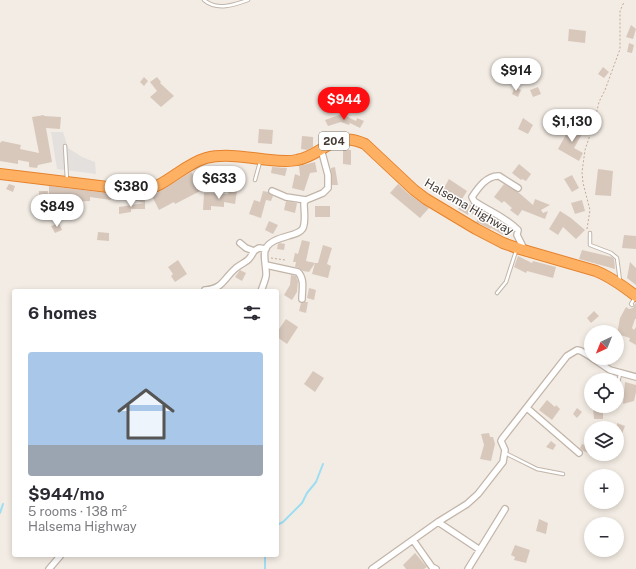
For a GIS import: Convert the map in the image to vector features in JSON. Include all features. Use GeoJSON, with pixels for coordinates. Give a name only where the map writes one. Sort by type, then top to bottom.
{"type":"FeatureCollection","features":[{"type":"Feature","properties":{"kind":"highway","name":"Halsema Highway"},"geometry":{"type":"LineString","coordinates":[[0,174],[140,191],[172,180],[196,162],[211,157],[226,156],[289,162],[309,156],[334,141],[357,140],[365,144],[403,180],[426,199],[476,229],[503,243],[521,250],[596,271],[620,283],[635,299]]}},
{"type":"Feature","properties":{"kind":"street"},"geometry":{"type":"LineString","coordinates":[[272,191],[292,198],[306,200],[323,193],[328,188],[328,175],[321,149]]}},
{"type":"Feature","properties":{"kind":"street"},"geometry":{"type":"LineString","coordinates":[[518,188],[500,176],[496,176],[485,182],[472,197],[477,203],[502,216],[518,230],[517,235],[521,250]]}},
{"type":"Feature","properties":{"kind":"street"},"geometry":{"type":"LineString","coordinates":[[262,289],[265,281],[266,265],[264,257],[266,249],[276,240],[297,234],[302,230],[304,221],[304,203],[306,200]]}},
{"type":"Feature","properties":{"kind":"street"},"geometry":{"type":"LineString","coordinates":[[240,243],[246,248],[254,251]]}},
{"type":"Feature","properties":{"kind":"street"},"geometry":{"type":"LineString","coordinates":[[215,289],[235,269],[248,262],[254,251],[259,248],[266,249]]}},
{"type":"Feature","properties":{"kind":"street"},"geometry":{"type":"LineString","coordinates":[[266,265],[298,272],[301,275],[302,299]]}},
{"type":"Feature","properties":{"kind":"street"},"geometry":{"type":"LineString","coordinates":[[372,569],[438,522],[467,504],[478,494],[503,462],[505,453],[501,441],[502,438],[567,356],[577,350],[584,353]]}},
{"type":"Feature","properties":{"kind":"street"},"geometry":{"type":"LineString","coordinates":[[602,365],[610,370],[620,373]]}},
{"type":"Feature","properties":{"kind":"street"},"geometry":{"type":"LineString","coordinates":[[624,374],[636,377]]}},
{"type":"Feature","properties":{"kind":"street"},"geometry":{"type":"LineString","coordinates":[[527,408],[579,453]]}},
{"type":"Feature","properties":{"kind":"street"},"geometry":{"type":"LineString","coordinates":[[468,569],[505,508]]}},
{"type":"Feature","properties":{"kind":"street"},"geometry":{"type":"LineString","coordinates":[[438,522],[480,550]]}},
{"type":"Feature","properties":{"kind":"street"},"geometry":{"type":"LineString","coordinates":[[413,540],[433,568]]}},
{"type":"Feature","properties":{"kind":"street"},"geometry":{"type":"LineString","coordinates":[[49,569],[59,557]]}},
{"type":"Feature","properties":{"kind":"lane"},"geometry":{"type":"LineString","coordinates":[[204,0],[210,5],[221,7],[248,0]]}},
{"type":"Feature","properties":{"kind":"lane"},"geometry":{"type":"LineString","coordinates":[[65,146],[67,182]]}},
{"type":"Feature","properties":{"kind":"lane"},"geometry":{"type":"LineString","coordinates":[[255,180],[260,159]]}},
{"type":"Feature","properties":{"kind":"lane"},"geometry":{"type":"LineString","coordinates":[[588,233],[590,245],[611,252],[617,258],[620,283]]}},
{"type":"Feature","properties":{"kind":"lane"},"geometry":{"type":"LineString","coordinates":[[497,293],[506,282],[521,250]]}},
{"type":"Feature","properties":{"kind":"lane"},"geometry":{"type":"LineString","coordinates":[[505,453],[537,469],[562,474]]}},
{"type":"Feature","properties":{"kind":"path"},"geometry":{"type":"LineString","coordinates":[[588,233],[590,210],[583,183],[582,172],[585,150],[599,102],[620,49],[620,11],[624,2]]}},
{"type":"Feature","properties":{"kind":"path"},"geometry":{"type":"LineString","coordinates":[[264,257],[285,260]]}},
{"type":"Feature","properties":{"kind":"shaded area"},"geometry":{"type":"Polygon","coordinates":[[[51,132],[63,132],[68,148],[82,157],[95,162],[96,174],[57,169],[51,132]]]}},
{"type":"Feature","properties":{"kind":"building"},"geometry":{"type":"Polygon","coordinates":[[[631,25],[636,29],[633,39],[626,37],[631,25]]]}},
{"type":"Feature","properties":{"kind":"building"},"geometry":{"type":"Polygon","coordinates":[[[569,29],[586,31],[585,43],[568,41],[569,29]]]}},
{"type":"Feature","properties":{"kind":"building"},"geometry":{"type":"Polygon","coordinates":[[[629,43],[634,45],[632,53],[627,52],[629,43]]]}},
{"type":"Feature","properties":{"kind":"building"},"geometry":{"type":"Polygon","coordinates":[[[603,67],[609,72],[604,78],[598,74],[603,67]]]}},
{"type":"Feature","properties":{"kind":"building"},"geometry":{"type":"Polygon","coordinates":[[[144,77],[148,81],[144,86],[140,82],[144,77]]]}},
{"type":"Feature","properties":{"kind":"building"},"geometry":{"type":"Polygon","coordinates":[[[157,77],[161,82],[160,83],[174,96],[161,107],[150,97],[157,91],[150,82],[157,77]]]}},
{"type":"Feature","properties":{"kind":"building"},"geometry":{"type":"Polygon","coordinates":[[[515,87],[521,90],[518,97],[512,94],[515,87]]]}},
{"type":"Feature","properties":{"kind":"building"},"geometry":{"type":"Polygon","coordinates":[[[538,87],[541,94],[533,97],[530,90],[538,87]]]}},
{"type":"Feature","properties":{"kind":"building"},"geometry":{"type":"Polygon","coordinates":[[[342,114],[356,121],[357,118],[364,121],[360,128],[350,123],[349,125],[341,122],[328,126],[325,120],[342,114]]]}},
{"type":"Feature","properties":{"kind":"building"},"geometry":{"type":"Polygon","coordinates":[[[549,114],[560,119],[556,128],[545,123],[549,114]]]}},
{"type":"Feature","properties":{"kind":"building"},"geometry":{"type":"Polygon","coordinates":[[[44,115],[61,117],[60,129],[46,128],[52,162],[38,165],[37,168],[29,167],[29,162],[18,160],[18,164],[0,161],[0,143],[2,141],[21,145],[20,149],[39,153],[32,117],[44,115]]]}},
{"type":"Feature","properties":{"kind":"building"},"geometry":{"type":"Polygon","coordinates":[[[523,118],[533,125],[528,134],[518,129],[523,118]]]}},
{"type":"Feature","properties":{"kind":"building"},"geometry":{"type":"Polygon","coordinates":[[[572,124],[584,131],[574,148],[583,153],[579,161],[558,149],[572,124]]]}},
{"type":"Feature","properties":{"kind":"building"},"geometry":{"type":"Polygon","coordinates":[[[259,129],[273,130],[272,144],[258,143],[259,129]]]}},
{"type":"Feature","properties":{"kind":"building"},"geometry":{"type":"Polygon","coordinates":[[[302,136],[313,137],[313,147],[307,150],[301,149],[302,136]]]}},
{"type":"Feature","properties":{"kind":"building"},"geometry":{"type":"Polygon","coordinates":[[[343,150],[351,150],[351,165],[343,164],[343,150]]]}},
{"type":"Feature","properties":{"kind":"building"},"geometry":{"type":"Polygon","coordinates":[[[315,162],[317,172],[310,173],[304,191],[292,188],[295,174],[300,176],[299,166],[315,162]]]}},
{"type":"Feature","properties":{"kind":"building"},"geometry":{"type":"Polygon","coordinates":[[[519,164],[531,174],[526,181],[521,180],[512,173],[519,164]]]}},
{"type":"Feature","properties":{"kind":"building"},"geometry":{"type":"Polygon","coordinates":[[[272,167],[287,168],[285,176],[271,173],[272,167]]]}},
{"type":"Feature","properties":{"kind":"building"},"geometry":{"type":"Polygon","coordinates":[[[335,167],[338,185],[332,185],[331,168],[335,167]]]}},
{"type":"Feature","properties":{"kind":"building"},"geometry":{"type":"Polygon","coordinates":[[[598,169],[613,171],[611,196],[595,195],[598,169]]]}},
{"type":"Feature","properties":{"kind":"building"},"geometry":{"type":"Polygon","coordinates":[[[191,172],[204,189],[175,204],[174,202],[159,210],[152,196],[191,172]]]}},
{"type":"Feature","properties":{"kind":"building"},"geometry":{"type":"Polygon","coordinates":[[[572,175],[579,188],[572,192],[564,179],[572,175]]]}},
{"type":"Feature","properties":{"kind":"building"},"geometry":{"type":"Polygon","coordinates":[[[449,179],[467,191],[459,204],[441,193],[449,179]]]}},
{"type":"Feature","properties":{"kind":"building"},"geometry":{"type":"Polygon","coordinates":[[[9,184],[15,186],[13,192],[6,189],[9,184]]]}},
{"type":"Feature","properties":{"kind":"building"},"geometry":{"type":"Polygon","coordinates":[[[398,184],[410,195],[429,208],[420,218],[390,193],[398,184]]]}},
{"type":"Feature","properties":{"kind":"building"},"geometry":{"type":"Polygon","coordinates":[[[504,184],[518,192],[533,205],[535,199],[550,205],[541,210],[543,213],[548,211],[545,219],[522,210],[518,216],[510,210],[512,208],[504,201],[502,203],[494,197],[504,184]]]}},
{"type":"Feature","properties":{"kind":"building"},"geometry":{"type":"Polygon","coordinates":[[[49,186],[145,197],[145,203],[112,195],[111,200],[90,197],[90,201],[62,202],[62,195],[49,195],[49,186]]]}},
{"type":"Feature","properties":{"kind":"building"},"geometry":{"type":"Polygon","coordinates":[[[229,190],[237,191],[235,204],[224,202],[224,207],[211,206],[211,210],[203,210],[204,193],[228,194],[229,190]]]}},
{"type":"Feature","properties":{"kind":"building"},"geometry":{"type":"Polygon","coordinates":[[[39,191],[48,191],[47,201],[39,201],[39,191]]]}},
{"type":"Feature","properties":{"kind":"building"},"geometry":{"type":"Polygon","coordinates":[[[263,191],[268,192],[273,196],[271,201],[266,200],[261,218],[249,214],[254,200],[260,202],[263,191]]]}},
{"type":"Feature","properties":{"kind":"building"},"geometry":{"type":"Polygon","coordinates":[[[582,200],[585,211],[575,214],[571,203],[582,200]]]}},
{"type":"Feature","properties":{"kind":"building"},"geometry":{"type":"Polygon","coordinates":[[[286,201],[297,203],[295,213],[284,210],[286,201]]]}},
{"type":"Feature","properties":{"kind":"building"},"geometry":{"type":"Polygon","coordinates":[[[463,201],[510,228],[505,236],[476,222],[479,218],[469,212],[468,215],[458,209],[463,201]]]}},
{"type":"Feature","properties":{"kind":"building"},"geometry":{"type":"Polygon","coordinates":[[[145,203],[145,209],[131,209],[131,212],[119,214],[119,207],[145,203]]]}},
{"type":"Feature","properties":{"kind":"building"},"geometry":{"type":"Polygon","coordinates":[[[315,206],[330,206],[330,217],[315,217],[315,206]]]}},
{"type":"Feature","properties":{"kind":"building"},"geometry":{"type":"Polygon","coordinates":[[[560,211],[585,230],[576,239],[563,227],[558,235],[549,229],[560,211]]]}},
{"type":"Feature","properties":{"kind":"building"},"geometry":{"type":"Polygon","coordinates":[[[269,221],[278,225],[273,234],[265,230],[269,221]]]}},
{"type":"Feature","properties":{"kind":"building"},"geometry":{"type":"Polygon","coordinates":[[[59,223],[62,230],[55,233],[51,226],[59,223]]]}},
{"type":"Feature","properties":{"kind":"building"},"geometry":{"type":"Polygon","coordinates":[[[98,232],[109,233],[109,241],[97,240],[98,232]]]}},
{"type":"Feature","properties":{"kind":"building"},"geometry":{"type":"Polygon","coordinates":[[[624,235],[636,236],[636,249],[622,248],[624,235]]]}},
{"type":"Feature","properties":{"kind":"building"},"geometry":{"type":"Polygon","coordinates":[[[302,240],[310,242],[306,261],[315,263],[309,272],[295,267],[296,262],[293,262],[295,253],[298,254],[302,240]]]}},
{"type":"Feature","properties":{"kind":"building"},"geometry":{"type":"Polygon","coordinates":[[[278,244],[285,244],[284,250],[277,249],[278,244]]]}},
{"type":"Feature","properties":{"kind":"building"},"geometry":{"type":"Polygon","coordinates":[[[323,245],[332,248],[327,264],[331,266],[328,278],[312,274],[315,263],[318,263],[323,245]]]}},
{"type":"Feature","properties":{"kind":"building"},"geometry":{"type":"Polygon","coordinates":[[[582,250],[612,257],[614,259],[615,269],[579,259],[582,250]]]}},
{"type":"Feature","properties":{"kind":"building"},"geometry":{"type":"Polygon","coordinates":[[[518,256],[532,263],[533,261],[556,267],[553,278],[527,271],[526,273],[514,267],[518,256]]]}},
{"type":"Feature","properties":{"kind":"building"},"geometry":{"type":"Polygon","coordinates":[[[178,260],[187,274],[175,282],[171,276],[173,274],[168,267],[178,260]]]}},
{"type":"Feature","properties":{"kind":"building"},"geometry":{"type":"Polygon","coordinates":[[[630,262],[636,268],[636,285],[627,278],[630,262]]]}},
{"type":"Feature","properties":{"kind":"building"},"geometry":{"type":"Polygon","coordinates":[[[240,270],[246,273],[242,281],[235,277],[240,270]]]}},
{"type":"Feature","properties":{"kind":"building"},"geometry":{"type":"Polygon","coordinates":[[[291,275],[296,276],[298,281],[297,292],[292,300],[284,295],[290,285],[291,275]]]}},
{"type":"Feature","properties":{"kind":"building"},"geometry":{"type":"Polygon","coordinates":[[[309,288],[316,290],[314,300],[307,298],[309,288]]]}},
{"type":"Feature","properties":{"kind":"building"},"geometry":{"type":"Polygon","coordinates":[[[308,302],[306,313],[299,311],[301,303],[308,302]]]}},
{"type":"Feature","properties":{"kind":"building"},"geometry":{"type":"Polygon","coordinates":[[[636,302],[636,319],[632,328],[634,330],[636,327],[636,345],[629,341],[630,338],[624,336],[624,325],[619,325],[620,318],[626,307],[629,309],[633,308],[636,302]]]}},
{"type":"Feature","properties":{"kind":"building"},"geometry":{"type":"Polygon","coordinates":[[[594,311],[599,316],[591,323],[587,318],[594,311]]]}},
{"type":"Feature","properties":{"kind":"building"},"geometry":{"type":"Polygon","coordinates":[[[286,319],[298,327],[287,344],[279,338],[279,329],[286,319]]]}},
{"type":"Feature","properties":{"kind":"building"},"geometry":{"type":"Polygon","coordinates":[[[313,371],[324,378],[315,392],[304,384],[313,371]]]}},
{"type":"Feature","properties":{"kind":"building"},"geometry":{"type":"Polygon","coordinates":[[[625,382],[636,385],[634,401],[624,404],[625,382]]]}},
{"type":"Feature","properties":{"kind":"building"},"geometry":{"type":"Polygon","coordinates":[[[547,400],[555,407],[556,405],[560,409],[552,420],[539,410],[547,400]]]}},
{"type":"Feature","properties":{"kind":"building"},"geometry":{"type":"Polygon","coordinates":[[[577,408],[582,412],[577,418],[573,414],[577,408]]]}},
{"type":"Feature","properties":{"kind":"building"},"geometry":{"type":"Polygon","coordinates":[[[593,413],[603,413],[603,419],[594,419],[593,413]]]}},
{"type":"Feature","properties":{"kind":"building"},"geometry":{"type":"Polygon","coordinates":[[[489,433],[490,437],[493,437],[495,444],[491,461],[480,459],[484,445],[481,434],[489,433]]]}},
{"type":"Feature","properties":{"kind":"building"},"geometry":{"type":"Polygon","coordinates":[[[551,441],[556,445],[553,450],[546,447],[551,441]]]}},
{"type":"Feature","properties":{"kind":"building"},"geometry":{"type":"Polygon","coordinates":[[[582,444],[584,445],[584,451],[583,451],[580,448],[582,444]]]}},
{"type":"Feature","properties":{"kind":"building"},"geometry":{"type":"Polygon","coordinates":[[[539,519],[548,523],[546,534],[536,531],[539,519]]]}},
{"type":"Feature","properties":{"kind":"building"},"geometry":{"type":"Polygon","coordinates":[[[515,545],[530,550],[526,563],[514,560],[515,557],[511,555],[515,545]]]}},
{"type":"Feature","properties":{"kind":"building"},"geometry":{"type":"Polygon","coordinates":[[[415,553],[427,567],[424,569],[406,569],[403,565],[415,553]]]}},
{"type":"Feature","properties":{"kind":"waterway"},"geometry":{"type":"LineString","coordinates":[[279,524],[283,522],[302,503],[307,493],[316,482],[323,464]]}},
{"type":"Feature","properties":{"kind":"waterway"},"geometry":{"type":"LineString","coordinates":[[0,513],[3,504]]}},
{"type":"Feature","properties":{"kind":"waterway"},"geometry":{"type":"LineString","coordinates":[[265,557],[265,569]]}}]}
